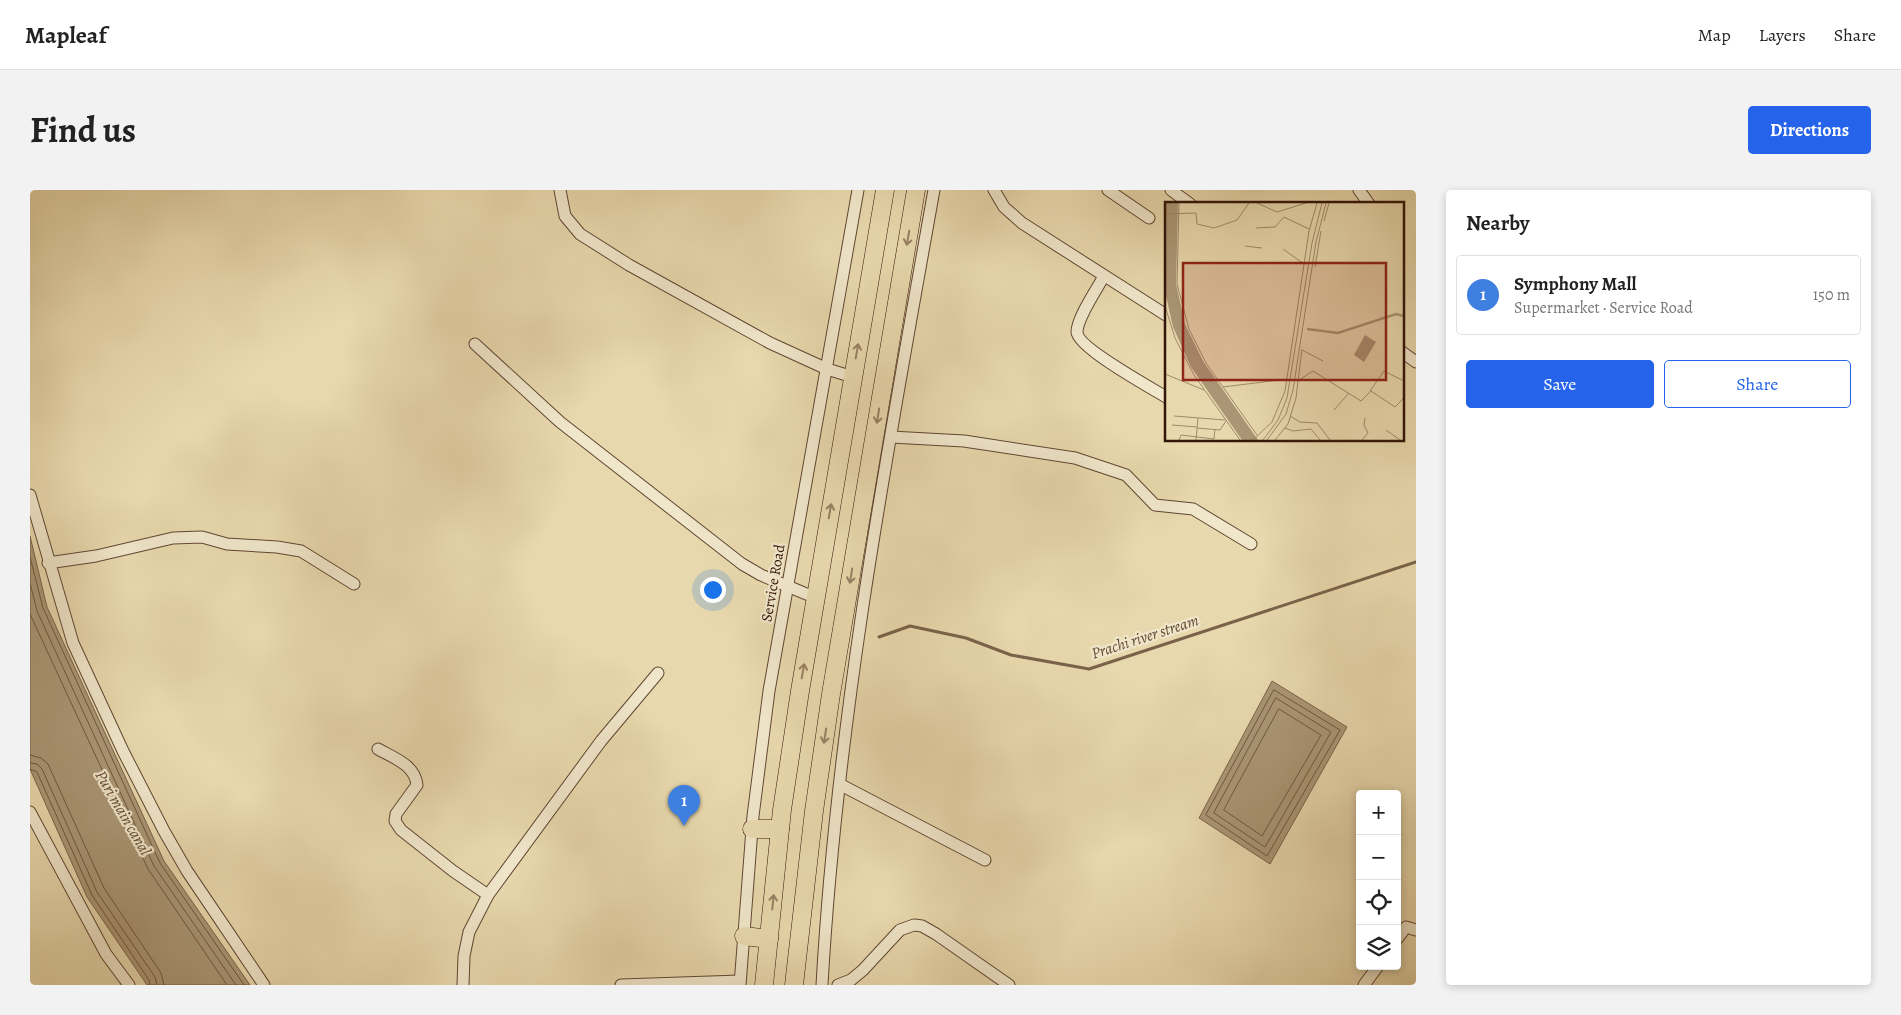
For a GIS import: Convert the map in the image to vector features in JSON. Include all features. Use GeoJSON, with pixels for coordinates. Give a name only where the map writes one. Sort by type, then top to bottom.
{"type":"FeatureCollection","features":[{"type":"Feature","properties":{"kind":"highway"},"geometry":{"type":"LineString","coordinates":[[764,985],[780,829],[816,598],[886,190]]}},
{"type":"Feature","properties":{"kind":"highway"},"geometry":{"type":"LineString","coordinates":[[794,985],[816,792],[891,385],[916,190]]}},
{"type":"Feature","properties":{"kind":"highway"},"geometry":{"type":"LineString","coordinates":[[752,828],[780,829]]}},
{"type":"Feature","properties":{"kind":"highway"},"geometry":{"type":"LineString","coordinates":[[744,936],[769,939]]}},
{"type":"Feature","properties":{"kind":"street"},"geometry":{"type":"LineString","coordinates":[[560,190],[565,216],[580,234],[629,265],[762,338],[827,369],[853,377]]}},
{"type":"Feature","properties":{"kind":"street"},"geometry":{"type":"LineString","coordinates":[[822,985],[825,930],[841,785],[864,604],[891,437],[891,385],[934,190]]}},
{"type":"Feature","properties":{"kind":"street"},"geometry":{"type":"LineString","coordinates":[[994,190],[1004,207],[1022,224],[1165,314]]}},
{"type":"Feature","properties":{"kind":"street"},"geometry":{"type":"LineString","coordinates":[[1108,190],[1150,218]]}},
{"type":"Feature","properties":{"kind":"street"},"geometry":{"type":"LineString","coordinates":[[1172,190],[1187,202]]}},
{"type":"Feature","properties":{"kind":"street"},"geometry":{"type":"LineString","coordinates":[[1359,190],[1368,202]]}},
{"type":"Feature","properties":{"kind":"street","name":"Service Road"},"geometry":{"type":"LineString","coordinates":[[740,983],[752,828],[769,691],[827,369],[856,192]]}},
{"type":"Feature","properties":{"kind":"street"},"geometry":{"type":"LineString","coordinates":[[1104,276],[1077,330],[1079,339],[1090,349],[1165,396]]}},
{"type":"Feature","properties":{"kind":"street"},"geometry":{"type":"LineString","coordinates":[[474,344],[560,422],[742,564],[816,598]]}},
{"type":"Feature","properties":{"kind":"street"},"geometry":{"type":"LineString","coordinates":[[1404,353],[1416,362]]}},
{"type":"Feature","properties":{"kind":"street"},"geometry":{"type":"LineString","coordinates":[[891,437],[964,441],[1074,458],[1126,475],[1154,505],[1193,509],[1251,544]]}},
{"type":"Feature","properties":{"kind":"street"},"geometry":{"type":"LineString","coordinates":[[30,495],[48,563],[73,643],[146,797],[187,871],[264,985]]}},
{"type":"Feature","properties":{"kind":"street"},"geometry":{"type":"LineString","coordinates":[[48,563],[96,556],[173,538],[202,537],[227,544],[277,547],[301,551],[354,584]]}},
{"type":"Feature","properties":{"kind":"street"},"geometry":{"type":"LineString","coordinates":[[463,985],[464,956],[469,932],[488,895],[601,741],[658,673]]}},
{"type":"Feature","properties":{"kind":"street"},"geometry":{"type":"LineString","coordinates":[[378,749],[410,768],[416,777],[418,785],[396,814],[395,821],[401,830],[452,871],[488,895]]}},
{"type":"Feature","properties":{"kind":"street"},"geometry":{"type":"LineString","coordinates":[[841,785],[985,860]]}},
{"type":"Feature","properties":{"kind":"street"},"geometry":{"type":"LineString","coordinates":[[30,812],[106,954],[129,985]]}},
{"type":"Feature","properties":{"kind":"street"},"geometry":{"type":"LineString","coordinates":[[838,985],[852,980],[900,930],[914,925],[922,926],[936,934],[1009,985]]}},
{"type":"Feature","properties":{"kind":"street"},"geometry":{"type":"LineString","coordinates":[[1401,934],[1406,927],[1416,930]]}},
{"type":"Feature","properties":{"kind":"street"},"geometry":{"type":"LineString","coordinates":[[1364,985],[1375,970]]}},
{"type":"Feature","properties":{"kind":"street"},"geometry":{"type":"LineString","coordinates":[[621,985],[740,983]]}},
{"type":"Feature","properties":{"kind":"water","name":"Puri main canal"},"geometry":{"type":"Polygon","coordinates":[[[30,536],[47,607],[164,861],[250,985],[147,985],[87,897],[30,769],[30,536]]]}},
{"type":"Feature","properties":{"kind":"water"},"geometry":{"type":"Polygon","coordinates":[[[1272,681],[1347,727],[1270,864],[1199,818],[1272,681]]]}},
{"type":"Feature","properties":{"kind":"waterway","name":"Prachi river stream"},"geometry":{"type":"LineString","coordinates":[[879,637],[910,626],[966,638],[1011,655],[1089,669],[1416,562]]}},
{"type":"Feature","properties":{"kind":"place","name":"Symphony Mall"},"geometry":{"type":"Point","coordinates":[684,826]}}]}
